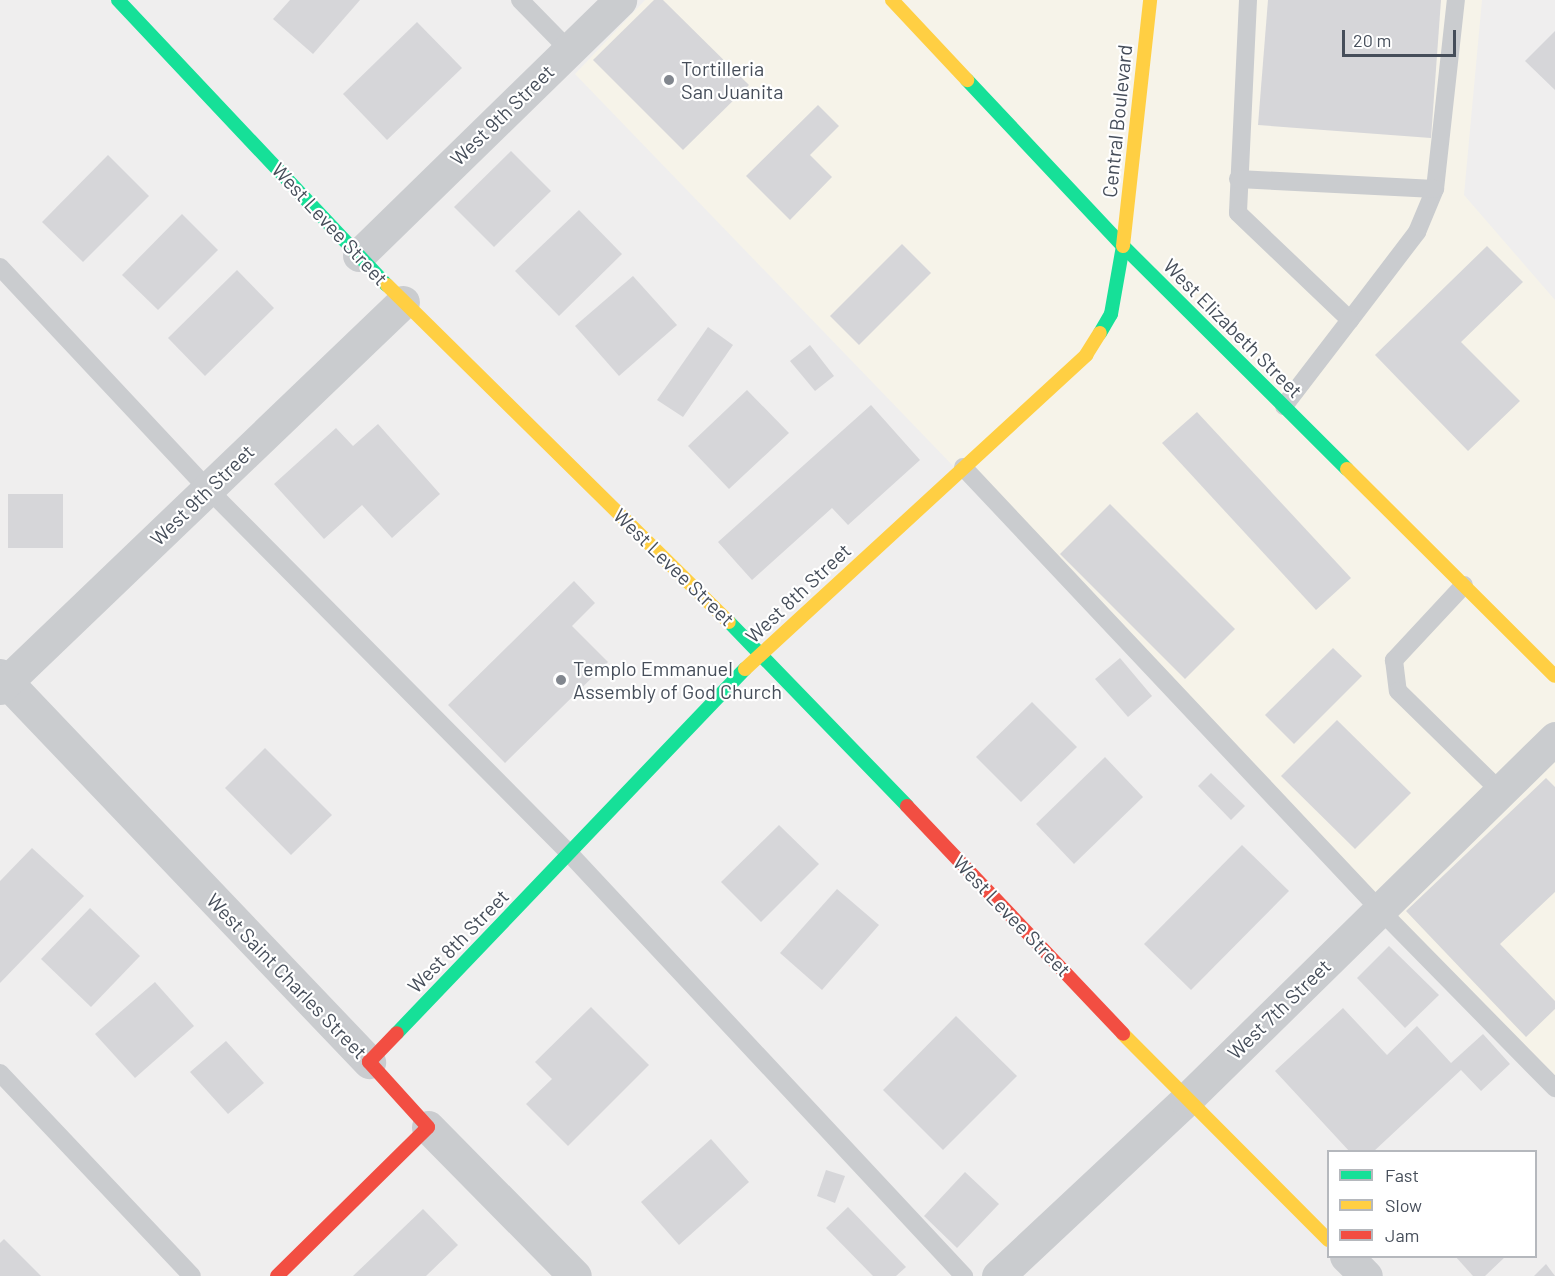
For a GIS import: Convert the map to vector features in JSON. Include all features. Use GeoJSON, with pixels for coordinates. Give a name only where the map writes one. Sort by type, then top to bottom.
{"type":"FeatureCollection","features":[{"type":"Feature","properties":{"kind":"street","name":"West Levee Street"},"geometry":{"type":"LineString","coordinates":[[118,0],[403,302],[761,653],[1186,1100],[1327,1237]]}},
{"type":"Feature","properties":{"kind":"street","name":"West 9th Street"},"geometry":{"type":"LineString","coordinates":[[359,255],[620,0]]}},
{"type":"Feature","properties":{"kind":"street","name":"West Elizabeth Street"},"geometry":{"type":"LineString","coordinates":[[892,0],[1123,246],[1555,676]]}},
{"type":"Feature","properties":{"kind":"street","name":"Central Boulevard"},"geometry":{"type":"LineString","coordinates":[[1123,246],[1150,0]]}},
{"type":"Feature","properties":{"kind":"street","name":"West 8th Street"},"geometry":{"type":"LineString","coordinates":[[369,1062],[761,653],[1086,355],[1111,314],[1123,246]]}},
{"type":"Feature","properties":{"kind":"street","name":"West 9th Street"},"geometry":{"type":"LineString","coordinates":[[2,682],[403,302]]}},
{"type":"Feature","properties":{"kind":"street","name":"West Saint Charles Street"},"geometry":{"type":"LineString","coordinates":[[2,682],[369,1062],[428,1127],[575,1276]]}},
{"type":"Feature","properties":{"kind":"street","name":"West 7th Street"},"geometry":{"type":"LineString","coordinates":[[998,1276],[1186,1100],[1555,738]]}},
{"type":"Feature","properties":{"kind":"street"},"geometry":{"type":"LineString","coordinates":[[278,1276],[428,1127]]}},
{"type":"Feature","properties":{"kind":"street"},"geometry":{"type":"LineString","coordinates":[[1347,1258],[1366,1276]]}},
{"type":"Feature","properties":{"kind":"lane"},"geometry":{"type":"LineString","coordinates":[[520,0],[569,50]]}},
{"type":"Feature","properties":{"kind":"lane"},"geometry":{"type":"LineString","coordinates":[[1248,0],[1238,213],[1350,320]]}},
{"type":"Feature","properties":{"kind":"lane"},"geometry":{"type":"LineString","coordinates":[[1284,406],[1417,232],[1435,189],[1456,0]]}},
{"type":"Feature","properties":{"kind":"lane"},"geometry":{"type":"LineString","coordinates":[[1238,179],[1435,189]]}},
{"type":"Feature","properties":{"kind":"lane"},"geometry":{"type":"LineString","coordinates":[[0,267],[208,489],[569,853],[964,1276]]}},
{"type":"Feature","properties":{"kind":"lane"},"geometry":{"type":"LineString","coordinates":[[963,467],[1380,910],[1555,1088]]}},
{"type":"Feature","properties":{"kind":"lane"},"geometry":{"type":"LineString","coordinates":[[1464,585],[1394,660],[1398,691],[1501,792]]}},
{"type":"Feature","properties":{"kind":"lane"},"geometry":{"type":"LineString","coordinates":[[0,1073],[192,1276]]}},
{"type":"Feature","properties":{"kind":"shaded area"},"geometry":{"type":"Polygon","coordinates":[[[645,0],[1482,0],[1464,195],[1555,300],[1555,1090],[575,74],[645,0]]]}},
{"type":"Feature","properties":{"kind":"building"},"geometry":{"type":"Polygon","coordinates":[[[290,0],[360,0],[313,54],[273,19],[290,0]]]}},
{"type":"Feature","properties":{"kind":"building"},"geometry":{"type":"Polygon","coordinates":[[[654,0],[663,0],[749,85],[683,150],[593,60],[654,0]]]}},
{"type":"Feature","properties":{"kind":"building"},"geometry":{"type":"Polygon","coordinates":[[[1268,0],[1441,0],[1431,138],[1258,125],[1268,0]]]}},
{"type":"Feature","properties":{"kind":"building"},"geometry":{"type":"Polygon","coordinates":[[[417,22],[462,68],[387,140],[343,94],[417,22]]]}},
{"type":"Feature","properties":{"kind":"building"},"geometry":{"type":"Polygon","coordinates":[[[1555,31],[1555,90],[1525,61],[1555,31]]]}},
{"type":"Feature","properties":{"kind":"building"},"geometry":{"type":"Polygon","coordinates":[[[818,105],[839,126],[810,155],[832,177],[790,220],[746,176],[818,105]]]}},
{"type":"Feature","properties":{"kind":"building"},"geometry":{"type":"Polygon","coordinates":[[[511,151],[551,191],[494,247],[454,207],[511,151]]]}},
{"type":"Feature","properties":{"kind":"building"},"geometry":{"type":"Polygon","coordinates":[[[108,155],[149,196],[83,262],[42,222],[108,155]]]}},
{"type":"Feature","properties":{"kind":"building"},"geometry":{"type":"Polygon","coordinates":[[[579,210],[622,254],[559,316],[515,271],[579,210]]]}},
{"type":"Feature","properties":{"kind":"building"},"geometry":{"type":"Polygon","coordinates":[[[182,214],[218,250],[158,310],[122,275],[182,214]]]}},
{"type":"Feature","properties":{"kind":"building"},"geometry":{"type":"Polygon","coordinates":[[[902,244],[931,273],[859,345],[830,316],[902,244]]]}},
{"type":"Feature","properties":{"kind":"building"},"geometry":{"type":"Polygon","coordinates":[[[1487,246],[1523,282],[1461,342],[1520,401],[1468,451],[1375,355],[1487,246]]]}},
{"type":"Feature","properties":{"kind":"building"},"geometry":{"type":"Polygon","coordinates":[[[237,270],[274,308],[205,376],[168,338],[237,270]]]}},
{"type":"Feature","properties":{"kind":"building"},"geometry":{"type":"Polygon","coordinates":[[[633,276],[677,325],[619,376],[575,326],[633,276]]]}},
{"type":"Feature","properties":{"kind":"building"},"geometry":{"type":"Polygon","coordinates":[[[708,327],[733,345],[683,417],[657,400],[708,327]]]}},
{"type":"Feature","properties":{"kind":"building"},"geometry":{"type":"Polygon","coordinates":[[[810,345],[834,376],[815,391],[790,361],[810,345]]]}},
{"type":"Feature","properties":{"kind":"building"},"geometry":{"type":"Polygon","coordinates":[[[747,390],[789,433],[729,489],[688,446],[747,390]]]}},
{"type":"Feature","properties":{"kind":"building"},"geometry":{"type":"Polygon","coordinates":[[[871,405],[920,460],[848,525],[832,508],[752,580],[718,542],[871,405]]]}},
{"type":"Feature","properties":{"kind":"building"},"geometry":{"type":"Polygon","coordinates":[[[1197,412],[1351,578],[1316,610],[1162,443],[1197,412]]]}},
{"type":"Feature","properties":{"kind":"building"},"geometry":{"type":"Polygon","coordinates":[[[378,424],[440,494],[392,538],[362,505],[324,539],[274,484],[336,428],[353,446],[378,424]]]}},
{"type":"Feature","properties":{"kind":"building"},"geometry":{"type":"Polygon","coordinates":[[[8,494],[63,494],[63,548],[8,548],[8,494]]]}},
{"type":"Feature","properties":{"kind":"building"},"geometry":{"type":"Polygon","coordinates":[[[1110,504],[1235,629],[1185,679],[1060,554],[1110,504]]]}},
{"type":"Feature","properties":{"kind":"building"},"geometry":{"type":"Polygon","coordinates":[[[574,581],[595,603],[572,626],[608,662],[505,763],[448,705],[574,581]]]}},
{"type":"Feature","properties":{"kind":"building"},"geometry":{"type":"Polygon","coordinates":[[[1333,648],[1362,676],[1294,744],[1265,715],[1333,648]]]}},
{"type":"Feature","properties":{"kind":"building"},"geometry":{"type":"Polygon","coordinates":[[[1120,658],[1152,696],[1128,717],[1095,679],[1120,658]]]}},
{"type":"Feature","properties":{"kind":"building"},"geometry":{"type":"Polygon","coordinates":[[[1032,702],[1077,747],[1021,802],[976,757],[1032,702]]]}},
{"type":"Feature","properties":{"kind":"building"},"geometry":{"type":"Polygon","coordinates":[[[1337,720],[1411,793],[1355,849],[1281,776],[1337,720]]]}},
{"type":"Feature","properties":{"kind":"building"},"geometry":{"type":"Polygon","coordinates":[[[265,748],[332,815],[291,855],[225,788],[265,748]]]}},
{"type":"Feature","properties":{"kind":"building"},"geometry":{"type":"Polygon","coordinates":[[[1105,757],[1143,797],[1074,864],[1036,824],[1105,757]]]}},
{"type":"Feature","properties":{"kind":"building"},"geometry":{"type":"Polygon","coordinates":[[[1211,773],[1245,806],[1231,820],[1198,786],[1211,773]]]}},
{"type":"Feature","properties":{"kind":"building"},"geometry":{"type":"Polygon","coordinates":[[[1546,778],[1555,787],[1555,892],[1500,944],[1555,1001],[1555,1009],[1526,1037],[1406,911],[1546,778]]]}},
{"type":"Feature","properties":{"kind":"building"},"geometry":{"type":"Polygon","coordinates":[[[779,825],[819,864],[761,922],[721,882],[779,825]]]}},
{"type":"Feature","properties":{"kind":"building"},"geometry":{"type":"Polygon","coordinates":[[[1242,845],[1289,891],[1191,990],[1144,944],[1242,845]]]}},
{"type":"Feature","properties":{"kind":"building"},"geometry":{"type":"Polygon","coordinates":[[[32,848],[84,896],[0,983],[0,881],[32,848]]]}},
{"type":"Feature","properties":{"kind":"building"},"geometry":{"type":"Polygon","coordinates":[[[837,889],[879,925],[822,990],[780,953],[837,889]]]}},
{"type":"Feature","properties":{"kind":"building"},"geometry":{"type":"Polygon","coordinates":[[[90,908],[140,956],[91,1007],[41,959],[90,908]]]}},
{"type":"Feature","properties":{"kind":"building"},"geometry":{"type":"Polygon","coordinates":[[[1389,946],[1439,995],[1405,1028],[1357,978],[1389,946]]]}},
{"type":"Feature","properties":{"kind":"building"},"geometry":{"type":"Polygon","coordinates":[[[155,982],[194,1026],[135,1078],[95,1034],[155,982]]]}},
{"type":"Feature","properties":{"kind":"building"},"geometry":{"type":"Polygon","coordinates":[[[591,1007],[649,1065],[568,1146],[526,1104],[552,1079],[535,1062],[591,1007]]]}},
{"type":"Feature","properties":{"kind":"building"},"geometry":{"type":"Polygon","coordinates":[[[1343,1008],[1387,1055],[1417,1026],[1451,1063],[1483,1034],[1510,1064],[1481,1091],[1461,1070],[1375,1150],[1348,1150],[1275,1071],[1343,1008]]]}},
{"type":"Feature","properties":{"kind":"building"},"geometry":{"type":"Polygon","coordinates":[[[956,1016],[1017,1076],[943,1150],[883,1090],[956,1016]]]}},
{"type":"Feature","properties":{"kind":"building"},"geometry":{"type":"Polygon","coordinates":[[[226,1041],[264,1083],[228,1114],[190,1072],[226,1041]]]}},
{"type":"Feature","properties":{"kind":"building"},"geometry":{"type":"Polygon","coordinates":[[[711,1139],[749,1182],[679,1245],[641,1202],[711,1139]]]}},
{"type":"Feature","properties":{"kind":"building"},"geometry":{"type":"Polygon","coordinates":[[[826,1170],[845,1176],[835,1203],[817,1196],[826,1170]]]}},
{"type":"Feature","properties":{"kind":"building"},"geometry":{"type":"Polygon","coordinates":[[[965,1172],[999,1204],[957,1248],[924,1216],[965,1172]]]}},
{"type":"Feature","properties":{"kind":"building"},"geometry":{"type":"Polygon","coordinates":[[[848,1207],[906,1267],[896,1276],[873,1276],[826,1228],[848,1207]]]}},
{"type":"Feature","properties":{"kind":"building"},"geometry":{"type":"Polygon","coordinates":[[[423,1209],[458,1245],[426,1276],[353,1276],[423,1209]]]}},
{"type":"Feature","properties":{"kind":"building"},"geometry":{"type":"Polygon","coordinates":[[[4,1239],[41,1276],[0,1276],[0,1243],[4,1239]]]}},
{"type":"Feature","properties":{"kind":"building"},"geometry":{"type":"Polygon","coordinates":[[[1457,1258],[1504,1258],[1485,1276],[1473,1276],[1457,1258]]]}},
{"type":"Feature","properties":{"kind":"building"},"geometry":{"type":"Polygon","coordinates":[[[1546,1264],[1555,1276],[1534,1276],[1546,1264]]]}},
{"type":"Feature","properties":{"kind":"traffic: fast"},"geometry":{"type":"LineString","coordinates":[[118,0],[387,285]]}},
{"type":"Feature","properties":{"kind":"traffic: fast"},"geometry":{"type":"LineString","coordinates":[[967,80],[1123,246],[1111,314],[1100,333]]}},
{"type":"Feature","properties":{"kind":"traffic: fast"},"geometry":{"type":"LineString","coordinates":[[1123,246],[1347,469]]}},
{"type":"Feature","properties":{"kind":"traffic: fast"},"geometry":{"type":"LineString","coordinates":[[729,622],[907,806]]}},
{"type":"Feature","properties":{"kind":"traffic: fast"},"geometry":{"type":"LineString","coordinates":[[397,1033],[745,669]]}},
{"type":"Feature","properties":{"kind":"traffic: slow"},"geometry":{"type":"LineString","coordinates":[[892,0],[967,80]]}},
{"type":"Feature","properties":{"kind":"traffic: slow"},"geometry":{"type":"LineString","coordinates":[[1123,246],[1150,0]]}},
{"type":"Feature","properties":{"kind":"traffic: slow"},"geometry":{"type":"LineString","coordinates":[[387,285],[729,622]]}},
{"type":"Feature","properties":{"kind":"traffic: slow"},"geometry":{"type":"LineString","coordinates":[[745,669],[1086,355],[1100,333]]}},
{"type":"Feature","properties":{"kind":"traffic: slow"},"geometry":{"type":"LineString","coordinates":[[1347,469],[1555,676]]}},
{"type":"Feature","properties":{"kind":"traffic: slow"},"geometry":{"type":"LineString","coordinates":[[1123,1034],[1327,1239]]}},
{"type":"Feature","properties":{"kind":"traffic: jam"},"geometry":{"type":"LineString","coordinates":[[907,806],[1123,1034]]}},
{"type":"Feature","properties":{"kind":"traffic: jam"},"geometry":{"type":"LineString","coordinates":[[277,1276],[428,1127],[369,1062],[397,1033]]}},
{"type":"Feature","properties":{"kind":"place","name":"Tortilleria San Juanita"},"geometry":{"type":"Point","coordinates":[669,80]}},
{"type":"Feature","properties":{"kind":"place","name":"Templo Emmanuel Assembly of God Church"},"geometry":{"type":"Point","coordinates":[561,680]}}]}
